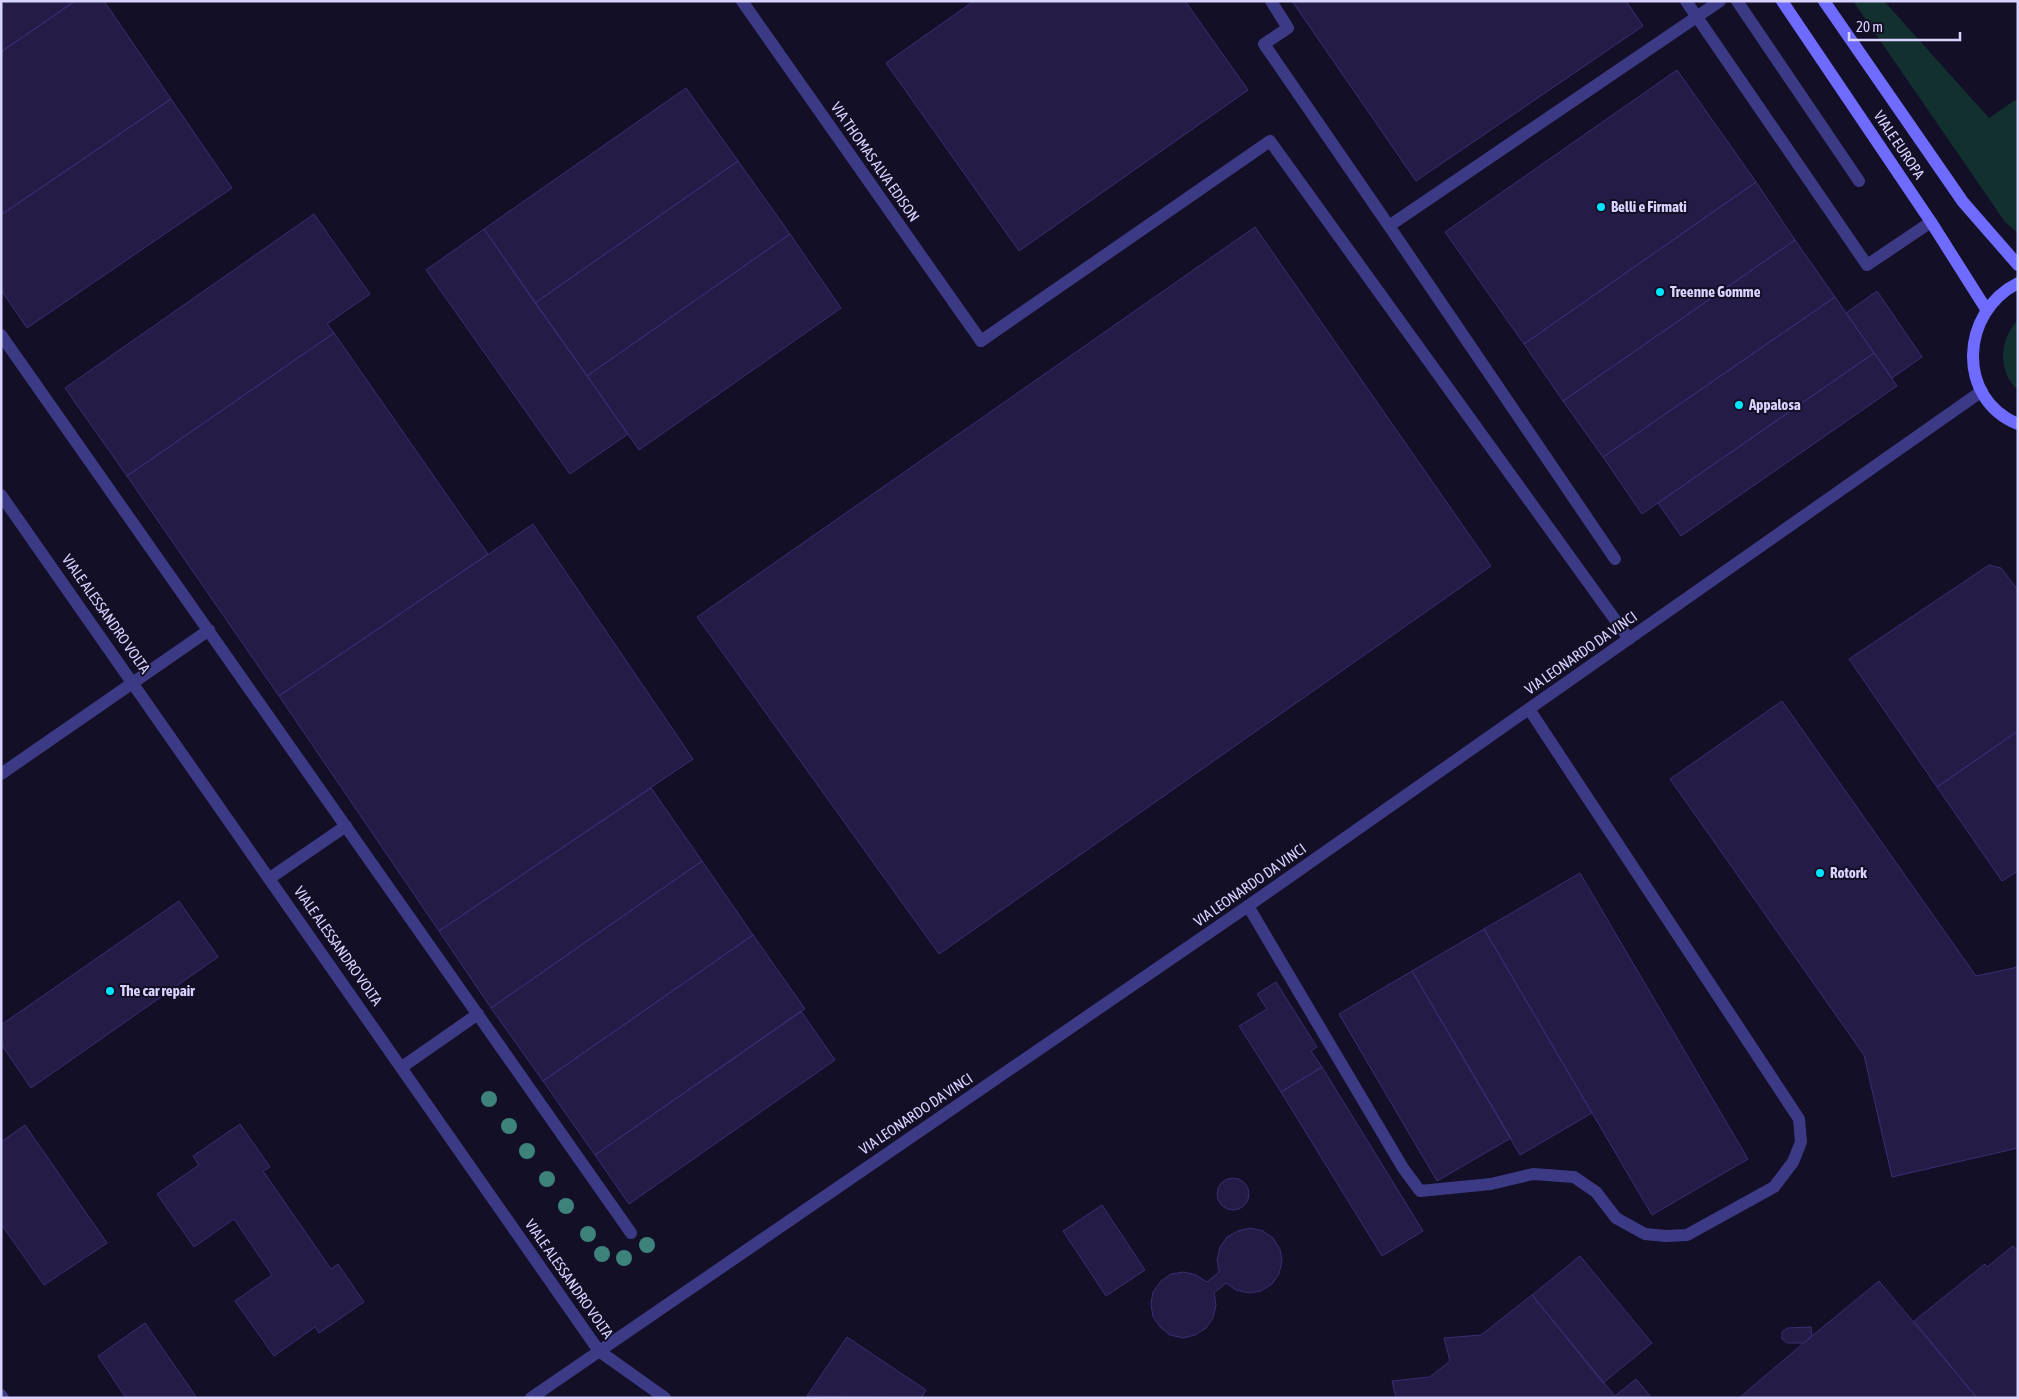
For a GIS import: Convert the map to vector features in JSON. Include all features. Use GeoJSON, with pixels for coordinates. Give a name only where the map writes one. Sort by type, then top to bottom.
{"type":"FeatureCollection","features":[{"type":"Feature","properties":{"kind":"main road","name":"VIALE EUROPA"},"geometry":{"type":"LineString","coordinates":[[1782,1],[1931,222],[1986,309]]}},
{"type":"Feature","properties":{"kind":"main road","name":"VIALE EUROPA"},"geometry":{"type":"LineString","coordinates":[[1824,1],[1963,202],[2018,266]]}},
{"type":"Feature","properties":{"kind":"main road"},"geometry":{"type":"LineString","coordinates":[[2018,283],[2004,290],[1986,309],[1976,328],[1972,349],[1974,371],[1982,391],[1995,409],[2018,424]]}},
{"type":"Feature","properties":{"kind":"street","name":"VIA THOMAS ALVA EDISON"},"geometry":{"type":"LineString","coordinates":[[742,1],[981,341],[1270,141],[1629,639]]}},
{"type":"Feature","properties":{"kind":"street"},"geometry":{"type":"LineString","coordinates":[[1270,1],[1288,28],[1264,44],[1615,559]]}},
{"type":"Feature","properties":{"kind":"street"},"geometry":{"type":"LineString","coordinates":[[1686,1],[1867,265],[1931,222]]}},
{"type":"Feature","properties":{"kind":"street"},"geometry":{"type":"LineString","coordinates":[[1388,226],[1720,1]]}},
{"type":"Feature","properties":{"kind":"street"},"geometry":{"type":"LineString","coordinates":[[1737,1],[1859,181]]}},
{"type":"Feature","properties":{"kind":"street"},"geometry":{"type":"LineString","coordinates":[[1,335],[631,1233]]}},
{"type":"Feature","properties":{"kind":"street","name":"VIA LEONARDO DA VINCI"},"geometry":{"type":"LineString","coordinates":[[531,1398],[1248,906],[1982,391]]}},
{"type":"Feature","properties":{"kind":"street","name":"VIALE ALESSANDRO VOLTA"},"geometry":{"type":"LineString","coordinates":[[1,495],[134,682],[599,1351],[665,1398]]}},
{"type":"Feature","properties":{"kind":"street"},"geometry":{"type":"LineString","coordinates":[[1,774],[208,630]]}},
{"type":"Feature","properties":{"kind":"street"},"geometry":{"type":"LineString","coordinates":[[1248,906],[1403,1168],[1420,1190],[1491,1184],[1534,1174],[1574,1177],[1596,1192],[1616,1218],[1645,1234],[1666,1236],[1687,1235],[1774,1187],[1793,1162],[1801,1142],[1799,1119],[1529,709]]}},
{"type":"Feature","properties":{"kind":"street"},"geometry":{"type":"LineString","coordinates":[[270,878],[346,826]]}},
{"type":"Feature","properties":{"kind":"street"},"geometry":{"type":"LineString","coordinates":[[402,1067],[478,1014]]}},
{"type":"Feature","properties":{"kind":"green space"},"geometry":{"type":"Polygon","coordinates":[[[1853,1],[1884,1],[1989,118],[2015,100],[2018,104],[2018,233],[2005,222],[1853,1]]]}},
{"type":"Feature","properties":{"kind":"green space"},"geometry":{"type":"Polygon","coordinates":[[[2018,320],[2018,390],[2006,374],[2003,355],[2007,336],[2018,320]]]}},
{"type":"Feature","properties":{"kind":"building"},"geometry":{"type":"Polygon","coordinates":[[[1,1],[75,1],[1,52],[1,1]]]}},
{"type":"Feature","properties":{"kind":"building"},"geometry":{"type":"Polygon","coordinates":[[[75,1],[104,1],[171,99],[1,215],[1,52],[75,1]]]}},
{"type":"Feature","properties":{"kind":"building"},"geometry":{"type":"Polygon","coordinates":[[[974,1],[1185,1],[1248,90],[1019,251],[886,63],[974,1]]]}},
{"type":"Feature","properties":{"kind":"building"},"geometry":{"type":"Polygon","coordinates":[[[1292,1],[1626,1],[1643,26],[1416,181],[1292,1]]]}},
{"type":"Feature","properties":{"kind":"building"},"geometry":{"type":"Polygon","coordinates":[[[1677,70],[1756,182],[1524,344],[1445,232],[1677,70]]]}},
{"type":"Feature","properties":{"kind":"building"},"geometry":{"type":"Polygon","coordinates":[[[686,88],[738,161],[535,303],[484,229],[686,88]]]}},
{"type":"Feature","properties":{"kind":"building"},"geometry":{"type":"Polygon","coordinates":[[[171,99],[232,188],[27,328],[1,290],[1,215],[171,99]]]}},
{"type":"Feature","properties":{"kind":"building"},"geometry":{"type":"Polygon","coordinates":[[[738,161],[790,234],[587,376],[535,303],[738,161]]]}},
{"type":"Feature","properties":{"kind":"building"},"geometry":{"type":"Polygon","coordinates":[[[1756,182],[1795,240],[1563,401],[1524,344],[1756,182]]]}},
{"type":"Feature","properties":{"kind":"building"},"geometry":{"type":"Polygon","coordinates":[[[314,214],[370,294],[327,324],[334,333],[127,476],[65,388],[314,214]]]}},
{"type":"Feature","properties":{"kind":"building"},"geometry":{"type":"Polygon","coordinates":[[[1255,227],[1491,566],[939,954],[697,617],[1255,227]]]}},
{"type":"Feature","properties":{"kind":"building"},"geometry":{"type":"Polygon","coordinates":[[[484,229],[628,434],[570,474],[426,270],[484,229]]]}},
{"type":"Feature","properties":{"kind":"building"},"geometry":{"type":"Polygon","coordinates":[[[790,234],[841,308],[639,450],[587,376],[790,234]]]}},
{"type":"Feature","properties":{"kind":"building"},"geometry":{"type":"Polygon","coordinates":[[[1795,240],[1835,297],[1603,457],[1563,401],[1795,240]]]}},
{"type":"Feature","properties":{"kind":"building"},"geometry":{"type":"Polygon","coordinates":[[[1877,291],[1922,357],[1892,378],[1846,313],[1877,291]]]}},
{"type":"Feature","properties":{"kind":"building"},"geometry":{"type":"Polygon","coordinates":[[[1835,297],[1874,353],[1642,514],[1603,457],[1835,297]]]}},
{"type":"Feature","properties":{"kind":"building"},"geometry":{"type":"Polygon","coordinates":[[[334,333],[488,554],[279,696],[127,476],[334,333]]]}},
{"type":"Feature","properties":{"kind":"building"},"geometry":{"type":"Polygon","coordinates":[[[1874,353],[1897,386],[1681,536],[1658,503],[1874,353]]]}},
{"type":"Feature","properties":{"kind":"building"},"geometry":{"type":"Polygon","coordinates":[[[533,524],[693,759],[439,931],[279,696],[533,524]]]}},
{"type":"Feature","properties":{"kind":"building"},"geometry":{"type":"Polygon","coordinates":[[[1989,565],[2001,568],[2018,590],[2018,731],[1937,787],[1849,659],[1989,565]]]}},
{"type":"Feature","properties":{"kind":"building","name":"Rotork"},"geometry":{"type":"Polygon","coordinates":[[[1782,701],[1976,976],[2018,967],[2018,1148],[1892,1177],[1864,1055],[1670,779],[1782,701]]]}},
{"type":"Feature","properties":{"kind":"building"},"geometry":{"type":"Polygon","coordinates":[[[2018,731],[2018,871],[2002,881],[1937,787],[2018,731]]]}},
{"type":"Feature","properties":{"kind":"building"},"geometry":{"type":"Polygon","coordinates":[[[651,788],[702,861],[491,1008],[439,931],[651,788]]]}},
{"type":"Feature","properties":{"kind":"building"},"geometry":{"type":"Polygon","coordinates":[[[702,861],[753,935],[543,1081],[491,1008],[702,861]]]}},
{"type":"Feature","properties":{"kind":"building"},"geometry":{"type":"Polygon","coordinates":[[[1580,873],[1748,1159],[1652,1215],[1484,929],[1580,873]]]}},
{"type":"Feature","properties":{"kind":"building","name":"The car repair"},"geometry":{"type":"Polygon","coordinates":[[[179,901],[218,957],[31,1088],[1,1044],[1,1025],[179,901]]]}},
{"type":"Feature","properties":{"kind":"building"},"geometry":{"type":"Polygon","coordinates":[[[1484,929],[1592,1113],[1520,1155],[1412,971],[1484,929]]]}},
{"type":"Feature","properties":{"kind":"building"},"geometry":{"type":"Polygon","coordinates":[[[753,935],[805,1009],[595,1155],[543,1081],[753,935]]]}},
{"type":"Feature","properties":{"kind":"building"},"geometry":{"type":"Polygon","coordinates":[[[1412,971],[1511,1138],[1437,1181],[1339,1014],[1412,971]]]}},
{"type":"Feature","properties":{"kind":"building"},"geometry":{"type":"Polygon","coordinates":[[[1276,982],[1317,1047],[1311,1051],[1322,1067],[1281,1092],[1239,1026],[1267,1009],[1257,994],[1276,982]]]}},
{"type":"Feature","properties":{"kind":"building"},"geometry":{"type":"Polygon","coordinates":[[[801,1011],[835,1060],[629,1204],[595,1155],[801,1011]]]}},
{"type":"Feature","properties":{"kind":"building"},"geometry":{"type":"Polygon","coordinates":[[[1322,1067],[1423,1231],[1382,1256],[1281,1092],[1322,1067]]]}},
{"type":"Feature","properties":{"kind":"building"},"geometry":{"type":"Polygon","coordinates":[[[240,1124],[270,1167],[263,1171],[331,1269],[338,1264],[364,1302],[319,1333],[315,1327],[274,1356],[235,1301],[272,1275],[234,1219],[194,1247],[157,1194],[199,1165],[193,1156],[240,1124]]]}},
{"type":"Feature","properties":{"kind":"building"},"geometry":{"type":"Polygon","coordinates":[[[25,1125],[107,1243],[44,1285],[1,1224],[1,1142],[25,1125]]]}},
{"type":"Feature","properties":{"kind":"building"},"geometry":{"type":"Polygon","coordinates":[[[1233,1178],[1239,1179],[1244,1183],[1248,1188],[1248,1200],[1244,1205],[1239,1209],[1233,1210],[1227,1209],[1222,1205],[1218,1200],[1217,1194],[1218,1188],[1222,1183],[1227,1179],[1233,1178]]]}},
{"type":"Feature","properties":{"kind":"building"},"geometry":{"type":"Polygon","coordinates":[[[1102,1205],[1145,1270],[1106,1296],[1063,1231],[1102,1205]]]}},
{"type":"Feature","properties":{"kind":"building"},"geometry":{"type":"Polygon","coordinates":[[[1250,1228],[1263,1231],[1273,1238],[1280,1249],[1282,1261],[1279,1274],[1272,1284],[1261,1291],[1249,1293],[1236,1290],[1226,1283],[1214,1293],[1216,1305],[1213,1318],[1206,1328],[1195,1335],[1183,1338],[1170,1335],[1160,1327],[1153,1317],[1151,1304],[1153,1292],[1161,1281],[1171,1274],[1184,1272],[1196,1275],[1207,1282],[1219,1272],[1217,1260],[1220,1247],[1227,1237],[1238,1231],[1250,1228]]]}},
{"type":"Feature","properties":{"kind":"building"},"geometry":{"type":"Polygon","coordinates":[[[2013,1246],[2018,1252],[2018,1398],[1977,1398],[1914,1321],[1985,1264],[1987,1267],[2013,1246]]]}},
{"type":"Feature","properties":{"kind":"building"},"geometry":{"type":"Polygon","coordinates":[[[1580,1256],[1652,1343],[1603,1383],[1532,1295],[1580,1256]]]}},
{"type":"Feature","properties":{"kind":"building"},"geometry":{"type":"Polygon","coordinates":[[[1879,1281],[1977,1398],[1739,1398],[1812,1336],[1879,1281]]]}},
{"type":"Feature","properties":{"kind":"building"},"geometry":{"type":"Polygon","coordinates":[[[1532,1295],[1615,1396],[1636,1379],[1652,1398],[1396,1398],[1392,1381],[1430,1377],[1450,1361],[1444,1338],[1481,1335],[1532,1295]]]}},
{"type":"Feature","properties":{"kind":"building"},"geometry":{"type":"Polygon","coordinates":[[[145,1323],[197,1398],[126,1398],[98,1356],[145,1323]]]}},
{"type":"Feature","properties":{"kind":"building"},"geometry":{"type":"Polygon","coordinates":[[[1811,1327],[1812,1336],[1804,1343],[1787,1343],[1782,1339],[1782,1332],[1787,1328],[1811,1327]]]}},
{"type":"Feature","properties":{"kind":"building"},"geometry":{"type":"Polygon","coordinates":[[[847,1337],[926,1390],[921,1398],[807,1396],[847,1337]]]}},
{"type":"Feature","properties":{"kind":"place","name":"Belli e Firmati"},"geometry":{"type":"Point","coordinates":[1601,207]}},
{"type":"Feature","properties":{"kind":"place","name":"Treenne Gomme"},"geometry":{"type":"Point","coordinates":[1660,292]}},
{"type":"Feature","properties":{"kind":"place","name":"Appalosa"},"geometry":{"type":"Point","coordinates":[1739,405]}},
{"type":"Feature","properties":{"kind":"place","name":"Rotork"},"geometry":{"type":"Point","coordinates":[1820,873]}},
{"type":"Feature","properties":{"kind":"place","name":"The car repair"},"geometry":{"type":"Point","coordinates":[110,991]}}]}
